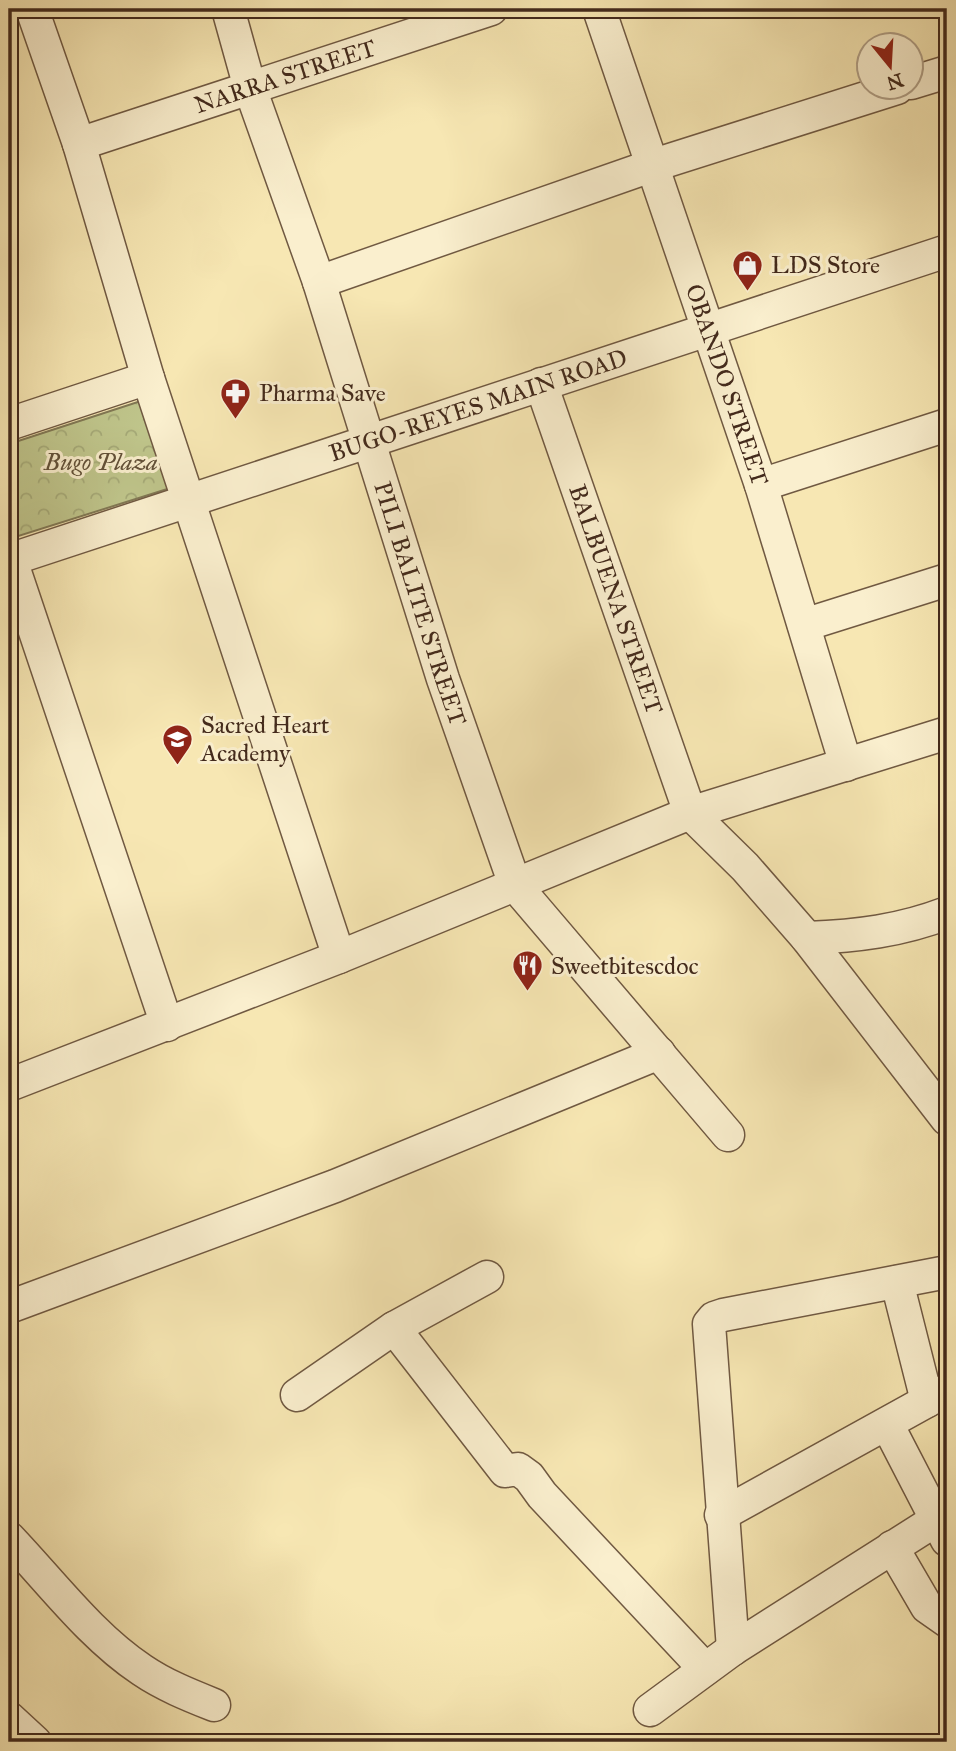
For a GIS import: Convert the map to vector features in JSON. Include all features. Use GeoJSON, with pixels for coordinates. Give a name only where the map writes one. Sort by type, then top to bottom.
{"type":"FeatureCollection","features":[{"type":"Feature","properties":{"kind":"street"},"geometry":{"type":"LineString","coordinates":[[32,9],[79,144],[148,378],[339,957]]}},
{"type":"Feature","properties":{"kind":"street","name":"PILI BALITE STREET"},"geometry":{"type":"LineString","coordinates":[[228,9],[250,88],[319,282],[443,679],[515,885],[728,1135]]}},
{"type":"Feature","properties":{"kind":"street","name":"NARRA STREET"},"geometry":{"type":"LineString","coordinates":[[79,144],[491,9]]}},
{"type":"Feature","properties":{"kind":"street","name":"OBANDO STREET"},"geometry":{"type":"LineString","coordinates":[[599,9],[761,485],[846,765]]}},
{"type":"Feature","properties":{"kind":"street"},"geometry":{"type":"LineString","coordinates":[[925,79],[947,72]]}},
{"type":"Feature","properties":{"kind":"street"},"geometry":{"type":"LineString","coordinates":[[319,282],[651,166],[855,101]]}},
{"type":"Feature","properties":{"kind":"street","name":"BUGO-REYES MAIN ROAD"},"geometry":{"type":"LineString","coordinates":[[10,560],[189,503],[368,440],[706,328],[947,251]]}},
{"type":"Feature","properties":{"kind":"street"},"geometry":{"type":"LineString","coordinates":[[9,424],[148,378]]}},
{"type":"Feature","properties":{"kind":"street","name":"BALBUENA STREET"},"geometry":{"type":"LineString","coordinates":[[541,384],[690,813]]}},
{"type":"Feature","properties":{"kind":"street"},"geometry":{"type":"LineString","coordinates":[[761,485],[947,425]]}},
{"type":"Feature","properties":{"kind":"street"},"geometry":{"type":"LineString","coordinates":[[10,560],[167,1025]]}},
{"type":"Feature","properties":{"kind":"street"},"geometry":{"type":"LineString","coordinates":[[804,625],[947,580]]}},
{"type":"Feature","properties":{"kind":"street"},"geometry":{"type":"LineString","coordinates":[[9,1085],[339,957],[690,813],[947,733]]}},
{"type":"Feature","properties":{"kind":"street"},"geometry":{"type":"LineString","coordinates":[[690,813],[746,867],[807,938],[947,1119]]}},
{"type":"Feature","properties":{"kind":"street"},"geometry":{"type":"LineString","coordinates":[[807,938],[870,935],[916,925],[947,913]]}},
{"type":"Feature","properties":{"kind":"street"},"geometry":{"type":"LineString","coordinates":[[9,1307],[335,1186],[659,1053]]}},
{"type":"Feature","properties":{"kind":"street"},"geometry":{"type":"LineString","coordinates":[[733,1649],[709,1324],[714,1318],[723,1315],[947,1272]]}},
{"type":"Feature","properties":{"kind":"street"},"geometry":{"type":"LineString","coordinates":[[297,1395],[394,1328],[487,1277]]}},
{"type":"Feature","properties":{"kind":"street"},"geometry":{"type":"LineString","coordinates":[[721,1515],[937,1395],[897,1282]]}},
{"type":"Feature","properties":{"kind":"street"},"geometry":{"type":"LineString","coordinates":[[394,1328],[505,1471],[517,1469],[529,1477],[542,1495],[705,1669]]}},
{"type":"Feature","properties":{"kind":"street"},"geometry":{"type":"LineString","coordinates":[[650,1710],[733,1649],[892,1547],[944,1524],[887,1424]]}},
{"type":"Feature","properties":{"kind":"street"},"geometry":{"type":"LineString","coordinates":[[9,1538],[104,1639],[139,1669],[167,1686],[214,1705]]}},
{"type":"Feature","properties":{"kind":"street"},"geometry":{"type":"LineString","coordinates":[[892,1547],[927,1607],[947,1621]]}},
{"type":"Feature","properties":{"kind":"street"},"geometry":{"type":"LineString","coordinates":[[9,1718],[35,1742]]}},
{"type":"Feature","properties":{"kind":"green space","name":"Bugo Plaza"},"geometry":{"type":"Polygon","coordinates":[[[150,398],[180,485],[9,539],[9,444],[150,398]]]}},
{"type":"Feature","properties":{"kind":"place","name":"LDS Store"},"geometry":{"type":"Point","coordinates":[748,292]}},
{"type":"Feature","properties":{"kind":"place","name":"Pharma Save"},"geometry":{"type":"Point","coordinates":[236,420]}},
{"type":"Feature","properties":{"kind":"place","name":"Sacred Heart Academy"},"geometry":{"type":"Point","coordinates":[178,766]}},
{"type":"Feature","properties":{"kind":"place","name":"Sweetbitescdoc"},"geometry":{"type":"Point","coordinates":[528,993]}}]}
